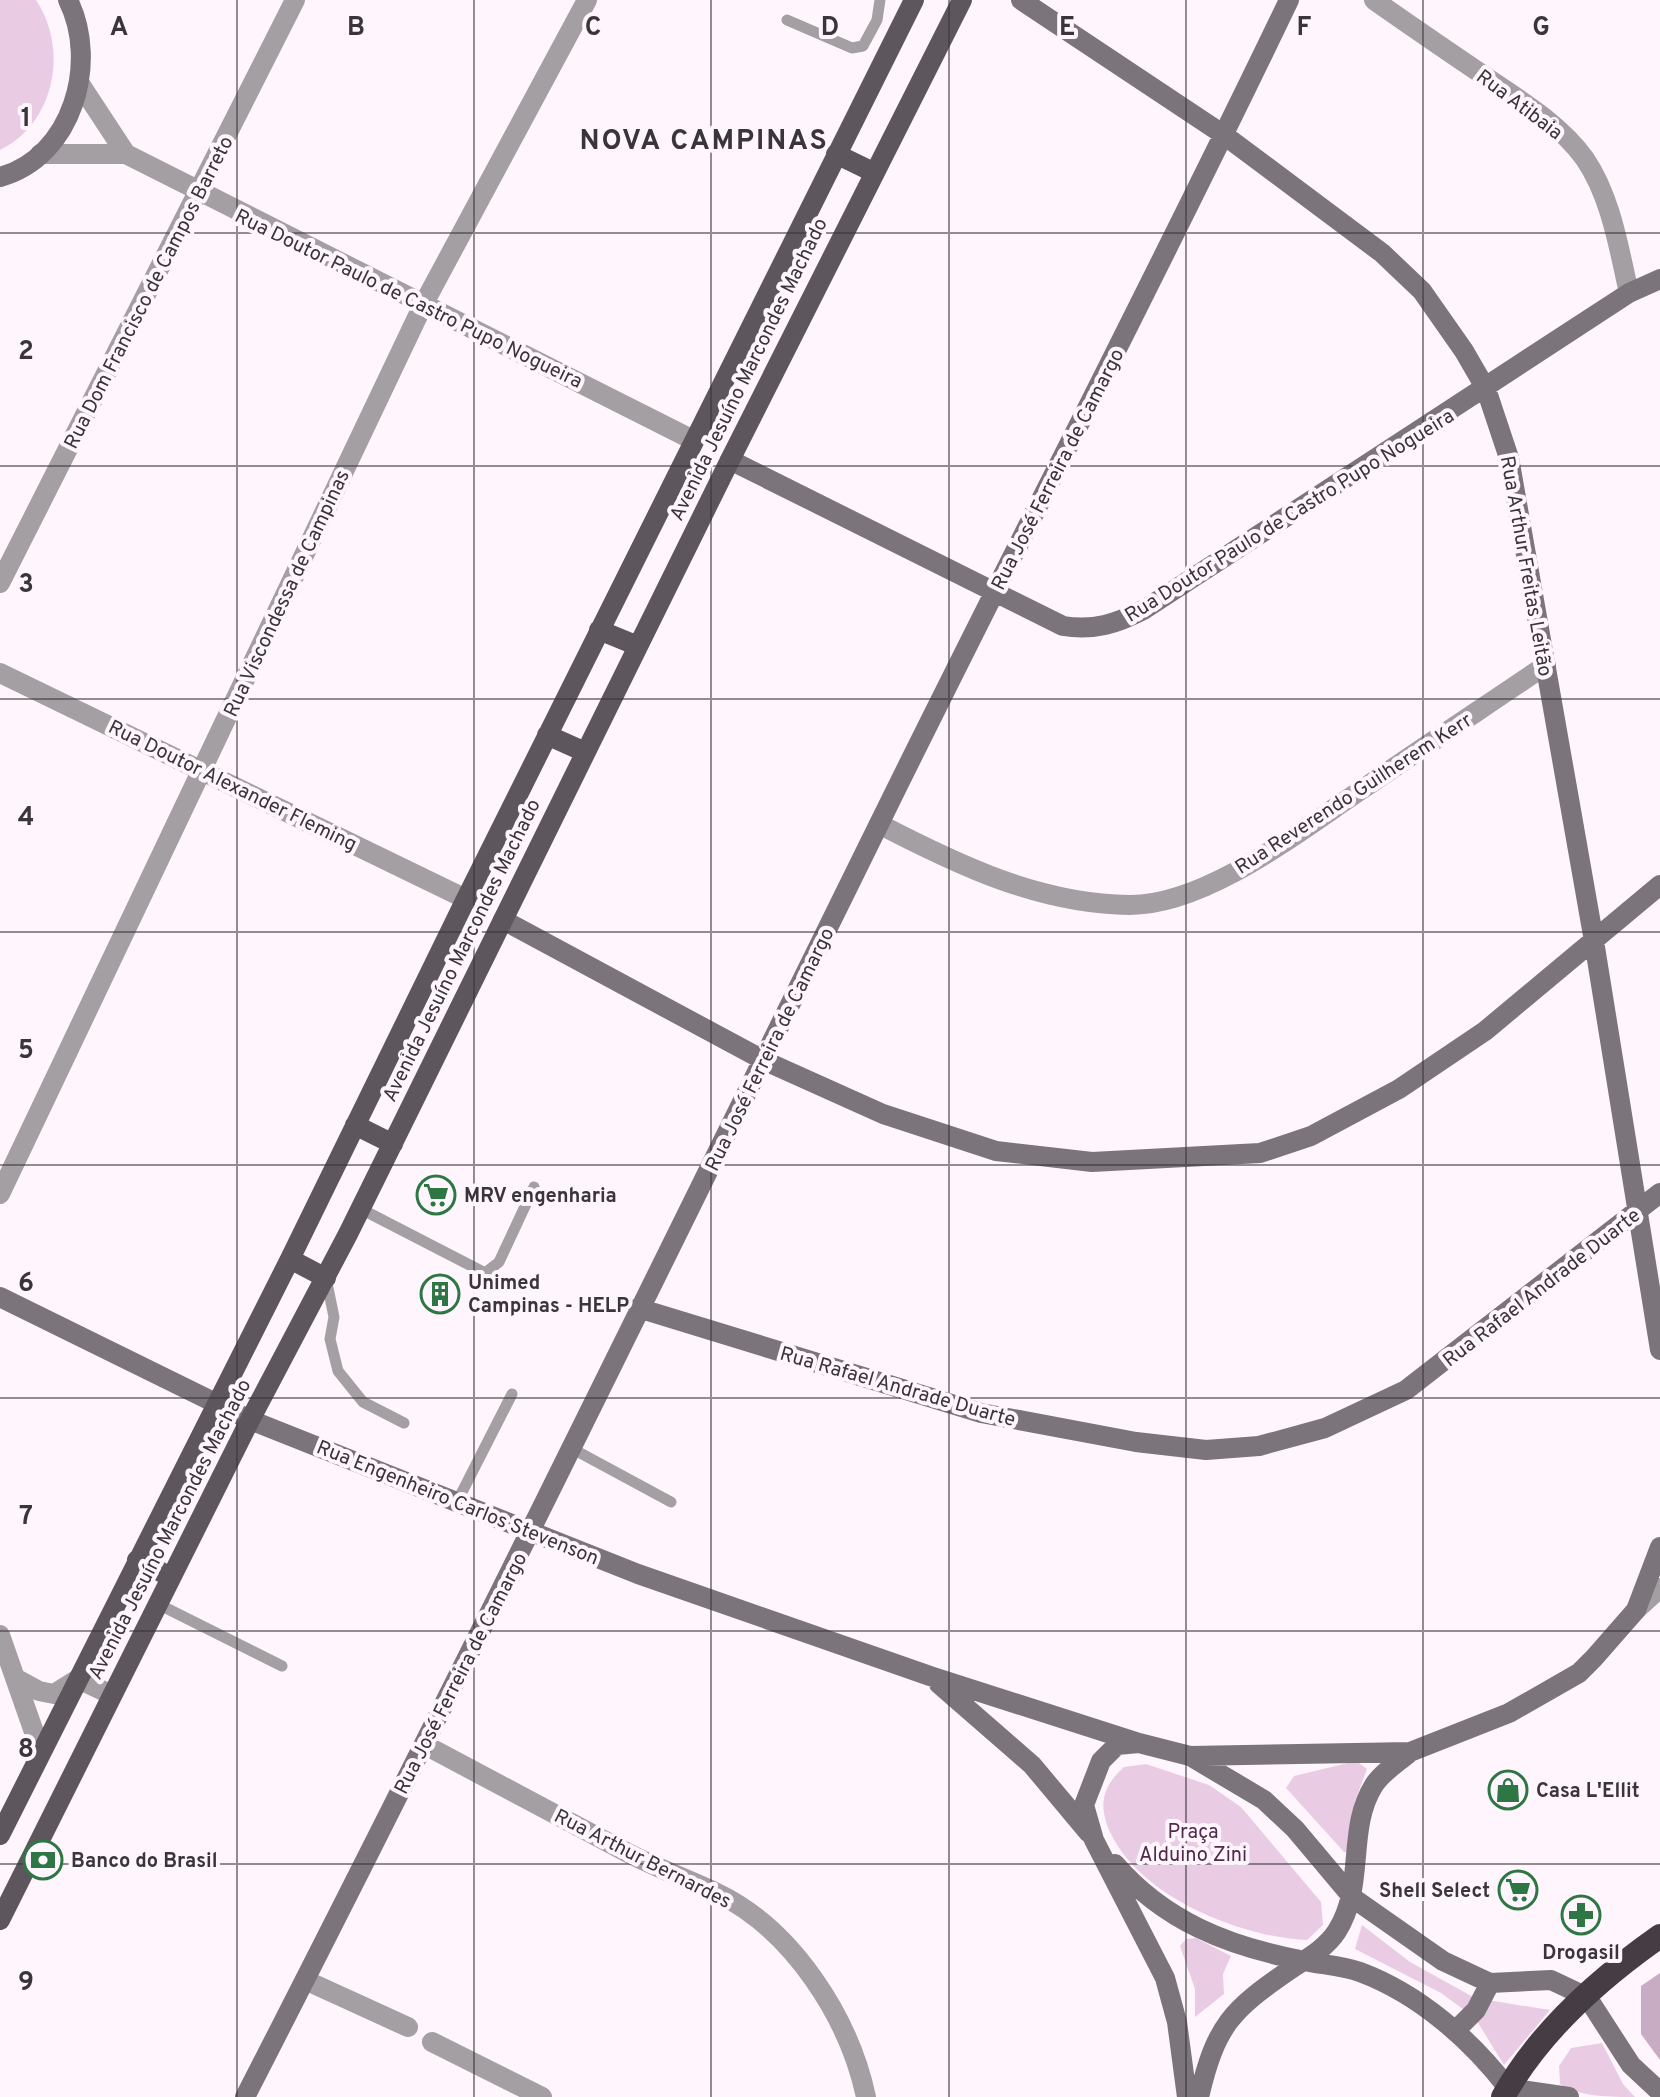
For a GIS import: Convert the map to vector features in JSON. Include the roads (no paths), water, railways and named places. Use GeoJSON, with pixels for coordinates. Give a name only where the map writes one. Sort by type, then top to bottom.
{"type":"FeatureCollection","features":[{"type":"Feature","properties":{"kind":"highway"},"geometry":{"type":"LineString","coordinates":[[1506,2092],[1539,2044],[1608,1973],[1660,1936]]}},
{"type":"Feature","properties":{"kind":"main road","name":"Avenida Jesuíno Marcondes Machado"},"geometry":{"type":"LineString","coordinates":[[0,1835],[215,1402],[290,1259],[693,440],[914,0]]}},
{"type":"Feature","properties":{"kind":"main road","name":"Avenida Jesuíno Marcondes Machado"},"geometry":{"type":"LineString","coordinates":[[0,1920],[250,1420],[361,1209],[873,172],[962,0]]}},
{"type":"Feature","properties":{"kind":"main road"},"geometry":{"type":"LineString","coordinates":[[836,154],[873,172]]}},
{"type":"Feature","properties":{"kind":"main road"},"geometry":{"type":"LineString","coordinates":[[599,630],[638,646]]}},
{"type":"Feature","properties":{"kind":"main road"},"geometry":{"type":"LineString","coordinates":[[547,735],[585,752]]}},
{"type":"Feature","properties":{"kind":"main road"},"geometry":{"type":"LineString","coordinates":[[355,1125],[393,1144]]}},
{"type":"Feature","properties":{"kind":"main road"},"geometry":{"type":"LineString","coordinates":[[290,1259],[326,1278]]}},
{"type":"Feature","properties":{"kind":"main road"},"geometry":{"type":"LineString","coordinates":[[137,1560],[171,1577]]}},
{"type":"Feature","properties":{"kind":"street"},"geometry":{"type":"LineString","coordinates":[[0,177],[40,154],[66,123],[80,84],[82,43],[68,0]]}},
{"type":"Feature","properties":{"kind":"street","name":"Rua Dom Francisco de Campos Barreto"},"geometry":{"type":"LineString","coordinates":[[0,583],[295,0]]}},
{"type":"Feature","properties":{"kind":"street","name":"Rua Viscondessa de Campinas"},"geometry":{"type":"LineString","coordinates":[[0,1194],[423,305],[587,0]]}},
{"type":"Feature","properties":{"kind":"street","name":"Rua Arthur Freitas Leitão"},"geometry":{"type":"LineString","coordinates":[[1021,0],[1224,135],[1359,235],[1422,291],[1486,389],[1509,458],[1594,941],[1660,1350]]}},
{"type":"Feature","properties":{"kind":"street","name":"Rua José Ferreira de Camargo"},"geometry":{"type":"LineString","coordinates":[[245,2097],[425,1745],[638,1308],[765,1061],[879,824],[1289,0]]}},
{"type":"Feature","properties":{"kind":"street","name":"Rua Atibaia"},"geometry":{"type":"LineString","coordinates":[[1374,0],[1536,111],[1566,137],[1586,160],[1598,183],[1616,234],[1629,293]]}},
{"type":"Feature","properties":{"kind":"street","name":"Rua Doutor Paulo de Castro Pupo Nogueira"},"geometry":{"type":"LineString","coordinates":[[80,84],[126,154],[693,440]]}},
{"type":"Feature","properties":{"kind":"street","name":"Rua Doutor Paulo de Castro Pupo Nogueira"},"geometry":{"type":"LineString","coordinates":[[40,154],[126,154]]}},
{"type":"Feature","properties":{"kind":"street","name":"Rua Doutor Paulo de Castro Pupo Nogueira"},"geometry":{"type":"LineString","coordinates":[[730,460],[1063,626],[1088,630],[1120,623],[1486,389],[1629,293],[1660,279]]}},
{"type":"Feature","properties":{"kind":"street","name":"Rua Reverendo Guilherem Kerr"},"geometry":{"type":"LineString","coordinates":[[879,824],[1009,885],[1079,901],[1133,905],[1196,891],[1255,861],[1546,665]]}},
{"type":"Feature","properties":{"kind":"street","name":"Rua Doutor Alexander Fleming"},"geometry":{"type":"LineString","coordinates":[[0,673],[466,899]]}},
{"type":"Feature","properties":{"kind":"street"},"geometry":{"type":"LineString","coordinates":[[503,920],[765,1061],[883,1114],[996,1151],[1092,1162],[1260,1153],[1311,1136],[1399,1089],[1485,1031],[1660,885]]}},
{"type":"Feature","properties":{"kind":"street","name":"Rua Rafael Andrade Duarte"},"geometry":{"type":"LineString","coordinates":[[638,1308],[981,1413],[1136,1442],[1206,1450],[1259,1446],[1325,1428],[1406,1390],[1660,1193]]}},
{"type":"Feature","properties":{"kind":"street","name":"Rua Engenheiro Carlos Stevenson"},"geometry":{"type":"LineString","coordinates":[[0,1297],[250,1420],[638,1574],[930,1676],[1139,1743],[1190,1756]]}},
{"type":"Feature","properties":{"kind":"street"},"geometry":{"type":"LineString","coordinates":[[1636,1610],[1660,1547]]}},
{"type":"Feature","properties":{"kind":"street"},"geometry":{"type":"LineString","coordinates":[[1190,1756],[1410,1752],[1509,1713],[1579,1673],[1660,1588]]}},
{"type":"Feature","properties":{"kind":"street"},"geometry":{"type":"LineString","coordinates":[[0,1635],[41,1752]]}},
{"type":"Feature","properties":{"kind":"street","name":"Rua Engenheiro Carlos Stevenson"},"geometry":{"type":"LineString","coordinates":[[930,1676],[1032,1765],[1094,1840]]}},
{"type":"Feature","properties":{"kind":"street"},"geometry":{"type":"LineString","coordinates":[[15,1678],[39,1691],[54,1694],[78,1679],[112,1695]]}},
{"type":"Feature","properties":{"kind":"street"},"geometry":{"type":"LineString","coordinates":[[1139,1743],[1117,1745],[1101,1761],[1084,1805],[1094,1840],[1165,1978],[1177,2022],[1187,2097]]}},
{"type":"Feature","properties":{"kind":"street","name":"Rua Arthur Bernardes"},"geometry":{"type":"LineString","coordinates":[[425,1745],[670,1875],[718,1893],[760,1921],[795,1956],[821,1992],[852,2047],[866,2097]]}},
{"type":"Feature","properties":{"kind":"street"},"geometry":{"type":"LineString","coordinates":[[1199,2097],[1217,2035],[1230,2016],[1329,1943],[1353,1898],[1362,1814],[1375,1784],[1410,1752]]}},
{"type":"Feature","properties":{"kind":"street"},"geometry":{"type":"LineString","coordinates":[[1190,1756],[1264,1800],[1295,1829],[1353,1898],[1443,1961],[1490,1983],[1551,1980],[1587,1997],[1631,2065],[1660,2092]]}},
{"type":"Feature","properties":{"kind":"street"},"geometry":{"type":"LineString","coordinates":[[1094,1840],[1150,1901],[1175,1917],[1242,1948],[1363,1973],[1405,1996],[1455,2031],[1506,2092],[1569,2097]]}},
{"type":"Feature","properties":{"kind":"street"},"geometry":{"type":"LineString","coordinates":[[305,1980],[408,2027]]}},
{"type":"Feature","properties":{"kind":"street"},"geometry":{"type":"LineString","coordinates":[[1455,2031],[1476,2010],[1490,1983]]}},
{"type":"Feature","properties":{"kind":"street"},"geometry":{"type":"LineString","coordinates":[[432,2042],[542,2097]]}},
{"type":"Feature","properties":{"kind":"lane"},"geometry":{"type":"LineString","coordinates":[[787,20],[852,48],[863,46],[877,20],[880,0]]}},
{"type":"Feature","properties":{"kind":"lane"},"geometry":{"type":"LineString","coordinates":[[361,1209],[485,1273],[499,1262],[534,1187]]}},
{"type":"Feature","properties":{"kind":"lane"},"geometry":{"type":"LineString","coordinates":[[326,1278],[334,1317],[330,1339],[338,1371],[363,1402],[404,1423]]}},
{"type":"Feature","properties":{"kind":"lane"},"geometry":{"type":"LineString","coordinates":[[458,1500],[512,1394]]}},
{"type":"Feature","properties":{"kind":"lane"},"geometry":{"type":"LineString","coordinates":[[571,1448],[671,1502]]}},
{"type":"Feature","properties":{"kind":"lane"},"geometry":{"type":"LineString","coordinates":[[158,1604],[282,1666]]}},
{"type":"Feature","properties":{"kind":"place","name":"MRV engenharia"},"geometry":{"type":"Point","coordinates":[436,1195]}},
{"type":"Feature","properties":{"kind":"place","name":"Unimed Campinas - HELP"},"geometry":{"type":"Point","coordinates":[440,1294]}},
{"type":"Feature","properties":{"kind":"place","name":"Casa L'Ellit"},"geometry":{"type":"Point","coordinates":[1508,1790]}},
{"type":"Feature","properties":{"kind":"place","name":"Banco do Brasil"},"geometry":{"type":"Point","coordinates":[43,1860]}},
{"type":"Feature","properties":{"kind":"place","name":"Shell Select"},"geometry":{"type":"Point","coordinates":[1518,1890]}},
{"type":"Feature","properties":{"kind":"place","name":"Drogasil"},"geometry":{"type":"Point","coordinates":[1581,1915]}},
{"type":"Feature","properties":{"kind":"district","name":"NOVA CAMPINAS"},"geometry":{"type":"Point","coordinates":[704,139]}},
{"type":"Feature","properties":{"kind":"park label","name":"Praça Alduino Zini"},"geometry":{"type":"Point","coordinates":[1193,1842]}}]}
